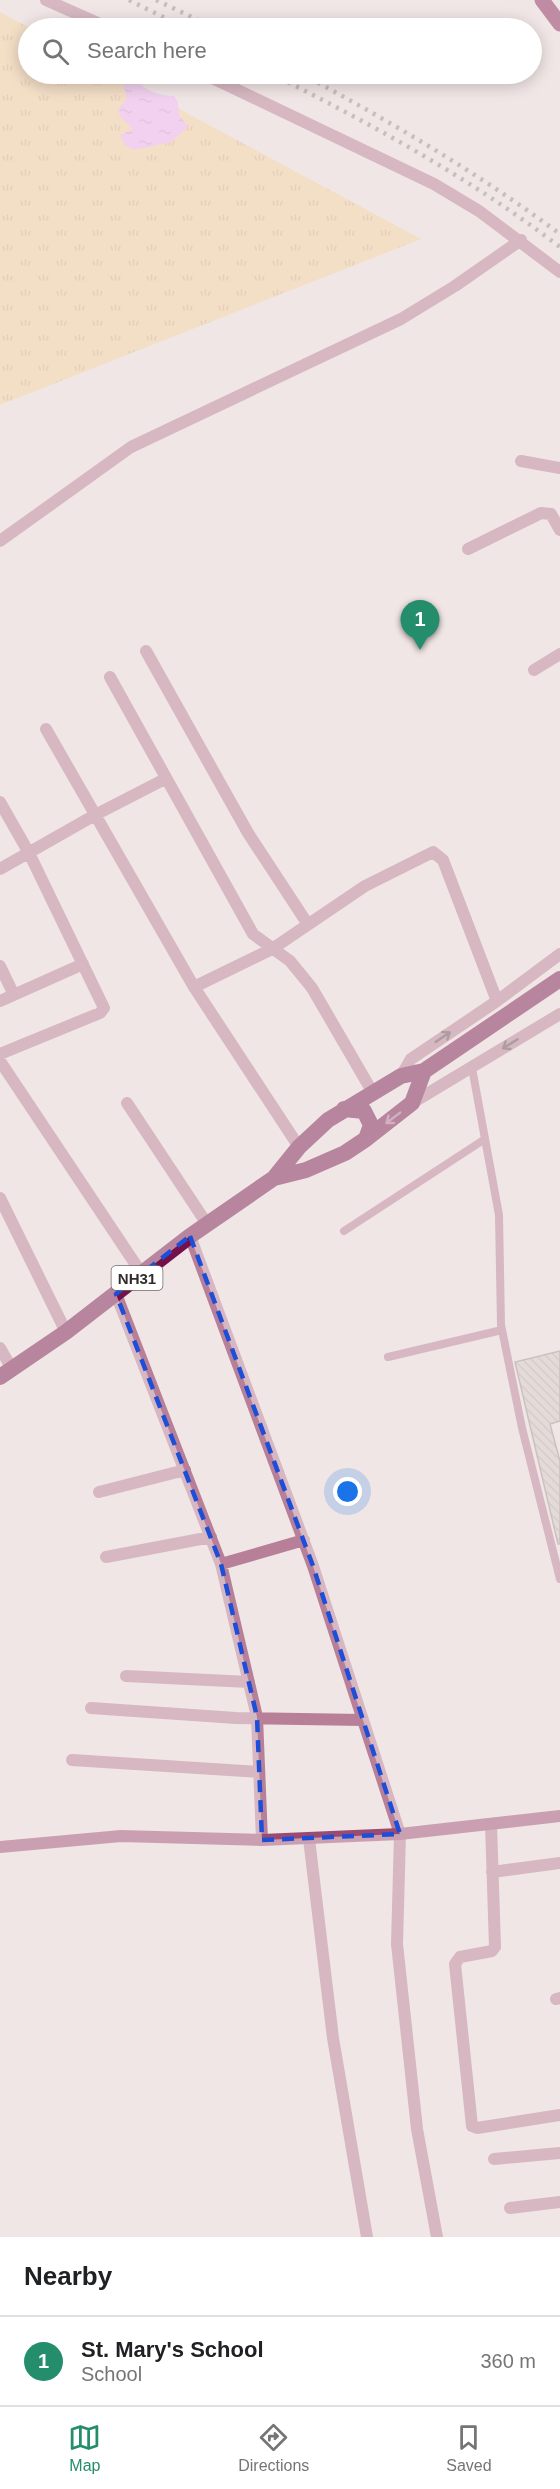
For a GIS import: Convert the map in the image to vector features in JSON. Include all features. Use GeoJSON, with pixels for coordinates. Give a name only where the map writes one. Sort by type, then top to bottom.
{"type":"FeatureCollection","features":[{"type":"Feature","properties":{"kind":"highway","name":"NH31"},"geometry":{"type":"LineString","coordinates":[[6,1373],[66,1332],[190,1236],[274,1178],[299,1147],[328,1120],[401,1076],[424,1071],[560,980]]}},
{"type":"Feature","properties":{"kind":"highway"},"geometry":{"type":"LineString","coordinates":[[412,1103],[424,1071]]}},
{"type":"Feature","properties":{"kind":"highway","name":"NH31"},"geometry":{"type":"LineString","coordinates":[[274,1178],[306,1170],[345,1154],[412,1103]]}},
{"type":"Feature","properties":{"kind":"highway"},"geometry":{"type":"LineString","coordinates":[[344,1109],[364,1111],[371,1125],[366,1139]]}},
{"type":"Feature","properties":{"kind":"main road"},"geometry":{"type":"LineString","coordinates":[[543,0],[560,24]]}},
{"type":"Feature","properties":{"kind":"main road"},"geometry":{"type":"LineString","coordinates":[[0,1847],[121,1836],[309,1839],[399,1834],[560,1816]]}},
{"type":"Feature","properties":{"kind":"street"},"geometry":{"type":"LineString","coordinates":[[46,0],[86,18]]}},
{"type":"Feature","properties":{"kind":"street"},"geometry":{"type":"LineString","coordinates":[[225,84],[434,184],[521,240],[560,272]]}},
{"type":"Feature","properties":{"kind":"street"},"geometry":{"type":"LineString","coordinates":[[0,541],[131,447],[401,319],[455,286],[521,240]]}},
{"type":"Feature","properties":{"kind":"street"},"geometry":{"type":"LineString","coordinates":[[521,460],[560,468]]}},
{"type":"Feature","properties":{"kind":"street"},"geometry":{"type":"LineString","coordinates":[[468,549],[541,513],[551,514],[560,530]]}},
{"type":"Feature","properties":{"kind":"street"},"geometry":{"type":"LineString","coordinates":[[146,651],[248,832],[307,923]]}},
{"type":"Feature","properties":{"kind":"street"},"geometry":{"type":"LineString","coordinates":[[534,670],[560,654]]}},
{"type":"Feature","properties":{"kind":"street"},"geometry":{"type":"LineString","coordinates":[[110,676],[165,779],[253,934],[290,961],[312,988],[373,1092]]}},
{"type":"Feature","properties":{"kind":"street"},"geometry":{"type":"LineString","coordinates":[[46,729],[194,987],[299,1147]]}},
{"type":"Feature","properties":{"kind":"street"},"geometry":{"type":"LineString","coordinates":[[0,869],[95,815],[165,779]]}},
{"type":"Feature","properties":{"kind":"street"},"geometry":{"type":"LineString","coordinates":[[0,802],[29,853],[104,1005],[102,1012],[0,1054]]}},
{"type":"Feature","properties":{"kind":"street"},"geometry":{"type":"LineString","coordinates":[[194,987],[272,949],[307,923],[365,886],[434,852],[443,860],[497,1001]]}},
{"type":"Feature","properties":{"kind":"street"},"geometry":{"type":"LineString","coordinates":[[401,1076],[411,1059],[497,1001],[560,954]]}},
{"type":"Feature","properties":{"kind":"street"},"geometry":{"type":"LineString","coordinates":[[0,1001],[13,993],[83,964]]}},
{"type":"Feature","properties":{"kind":"street"},"geometry":{"type":"LineString","coordinates":[[0,966],[13,993]]}},
{"type":"Feature","properties":{"kind":"street"},"geometry":{"type":"LineString","coordinates":[[412,1103],[560,1014]]}},
{"type":"Feature","properties":{"kind":"street"},"geometry":{"type":"LineString","coordinates":[[0,1061],[142,1274]]}},
{"type":"Feature","properties":{"kind":"street"},"geometry":{"type":"LineString","coordinates":[[127,1103],[207,1224]]}},
{"type":"Feature","properties":{"kind":"street"},"geometry":{"type":"LineString","coordinates":[[0,1197],[66,1332]]}},
{"type":"Feature","properties":{"kind":"street"},"geometry":{"type":"LineString","coordinates":[[190,1236],[304,1540],[399,1834],[397,1944],[417,2129],[437,2237]]}},
{"type":"Feature","properties":{"kind":"street"},"geometry":{"type":"LineString","coordinates":[[116,1294],[221,1564],[257,1717],[262,1840]]}},
{"type":"Feature","properties":{"kind":"street"},"geometry":{"type":"LineString","coordinates":[[0,1348],[6,1373]]}},
{"type":"Feature","properties":{"kind":"street"},"geometry":{"type":"LineString","coordinates":[[99,1492],[185,1470]]}},
{"type":"Feature","properties":{"kind":"street"},"geometry":{"type":"LineString","coordinates":[[106,1557],[211,1538]]}},
{"type":"Feature","properties":{"kind":"street"},"geometry":{"type":"LineString","coordinates":[[221,1564],[304,1540]]}},
{"type":"Feature","properties":{"kind":"street"},"geometry":{"type":"LineString","coordinates":[[126,1676],[249,1682]]}},
{"type":"Feature","properties":{"kind":"street"},"geometry":{"type":"LineString","coordinates":[[91,1708],[236,1718],[363,1720]]}},
{"type":"Feature","properties":{"kind":"street"},"geometry":{"type":"LineString","coordinates":[[72,1760],[259,1772]]}},
{"type":"Feature","properties":{"kind":"street"},"geometry":{"type":"LineString","coordinates":[[491,1824],[495,1947],[492,1951],[460,1958],[455,1964],[472,2126],[477,2128],[560,2115]]}},
{"type":"Feature","properties":{"kind":"street"},"geometry":{"type":"LineString","coordinates":[[309,1839],[333,2037],[367,2237]]}},
{"type":"Feature","properties":{"kind":"street"},"geometry":{"type":"LineString","coordinates":[[492,1872],[560,1863]]}},
{"type":"Feature","properties":{"kind":"street"},"geometry":{"type":"LineString","coordinates":[[494,2158],[560,2153]]}},
{"type":"Feature","properties":{"kind":"street"},"geometry":{"type":"LineString","coordinates":[[510,2208],[560,2202]]}},
{"type":"Feature","properties":{"kind":"lane"},"geometry":{"type":"LineString","coordinates":[[472,1068],[499,1215],[502,1330],[522,1428],[560,1579]]}},
{"type":"Feature","properties":{"kind":"lane"},"geometry":{"type":"LineString","coordinates":[[344,1231],[485,1139]]}},
{"type":"Feature","properties":{"kind":"lane"},"geometry":{"type":"LineString","coordinates":[[388,1357],[502,1330]]}},
{"type":"Feature","properties":{"kind":"highlighted area"},"geometry":{"type":"Polygon","coordinates":[[[190,1236],[313,1566],[400,1834],[262,1840],[257,1717],[221,1564],[116,1294],[190,1236]]]}},
{"type":"Feature","properties":{"kind":"green space"},"geometry":{"type":"Polygon","coordinates":[[[0,12],[18,22],[18,84],[133,84],[421,239],[0,405],[0,12]]]}},
{"type":"Feature","properties":{"kind":"water"},"geometry":{"type":"Polygon","coordinates":[[[125,84],[140,84],[159,94],[174,96],[178,102],[179,115],[188,127],[171,142],[134,150],[125,145],[120,135],[133,129],[119,112],[119,108],[127,99],[125,84]]]}},
{"type":"Feature","properties":{"kind":"building"},"geometry":{"type":"Polygon","coordinates":[[[560,1351],[560,1421],[550,1424],[560,1461],[560,1544],[558,1544],[515,1362],[560,1351]]]}},
{"type":"Feature","properties":{"kind":"railway"},"geometry":{"type":"LineString","coordinates":[[129,0],[165,18]]}},
{"type":"Feature","properties":{"kind":"railway"},"geometry":{"type":"LineString","coordinates":[[156,0],[194,18]]}},
{"type":"Feature","properties":{"kind":"railway"},"geometry":{"type":"LineString","coordinates":[[291,84],[456,175],[560,247]]}},
{"type":"Feature","properties":{"kind":"railway"},"geometry":{"type":"LineString","coordinates":[[320,84],[434,149],[498,190],[560,234]]}},
{"type":"Feature","properties":{"kind":"place","name":"St. Mary's School"},"geometry":{"type":"Point","coordinates":[420,650]}}]}
